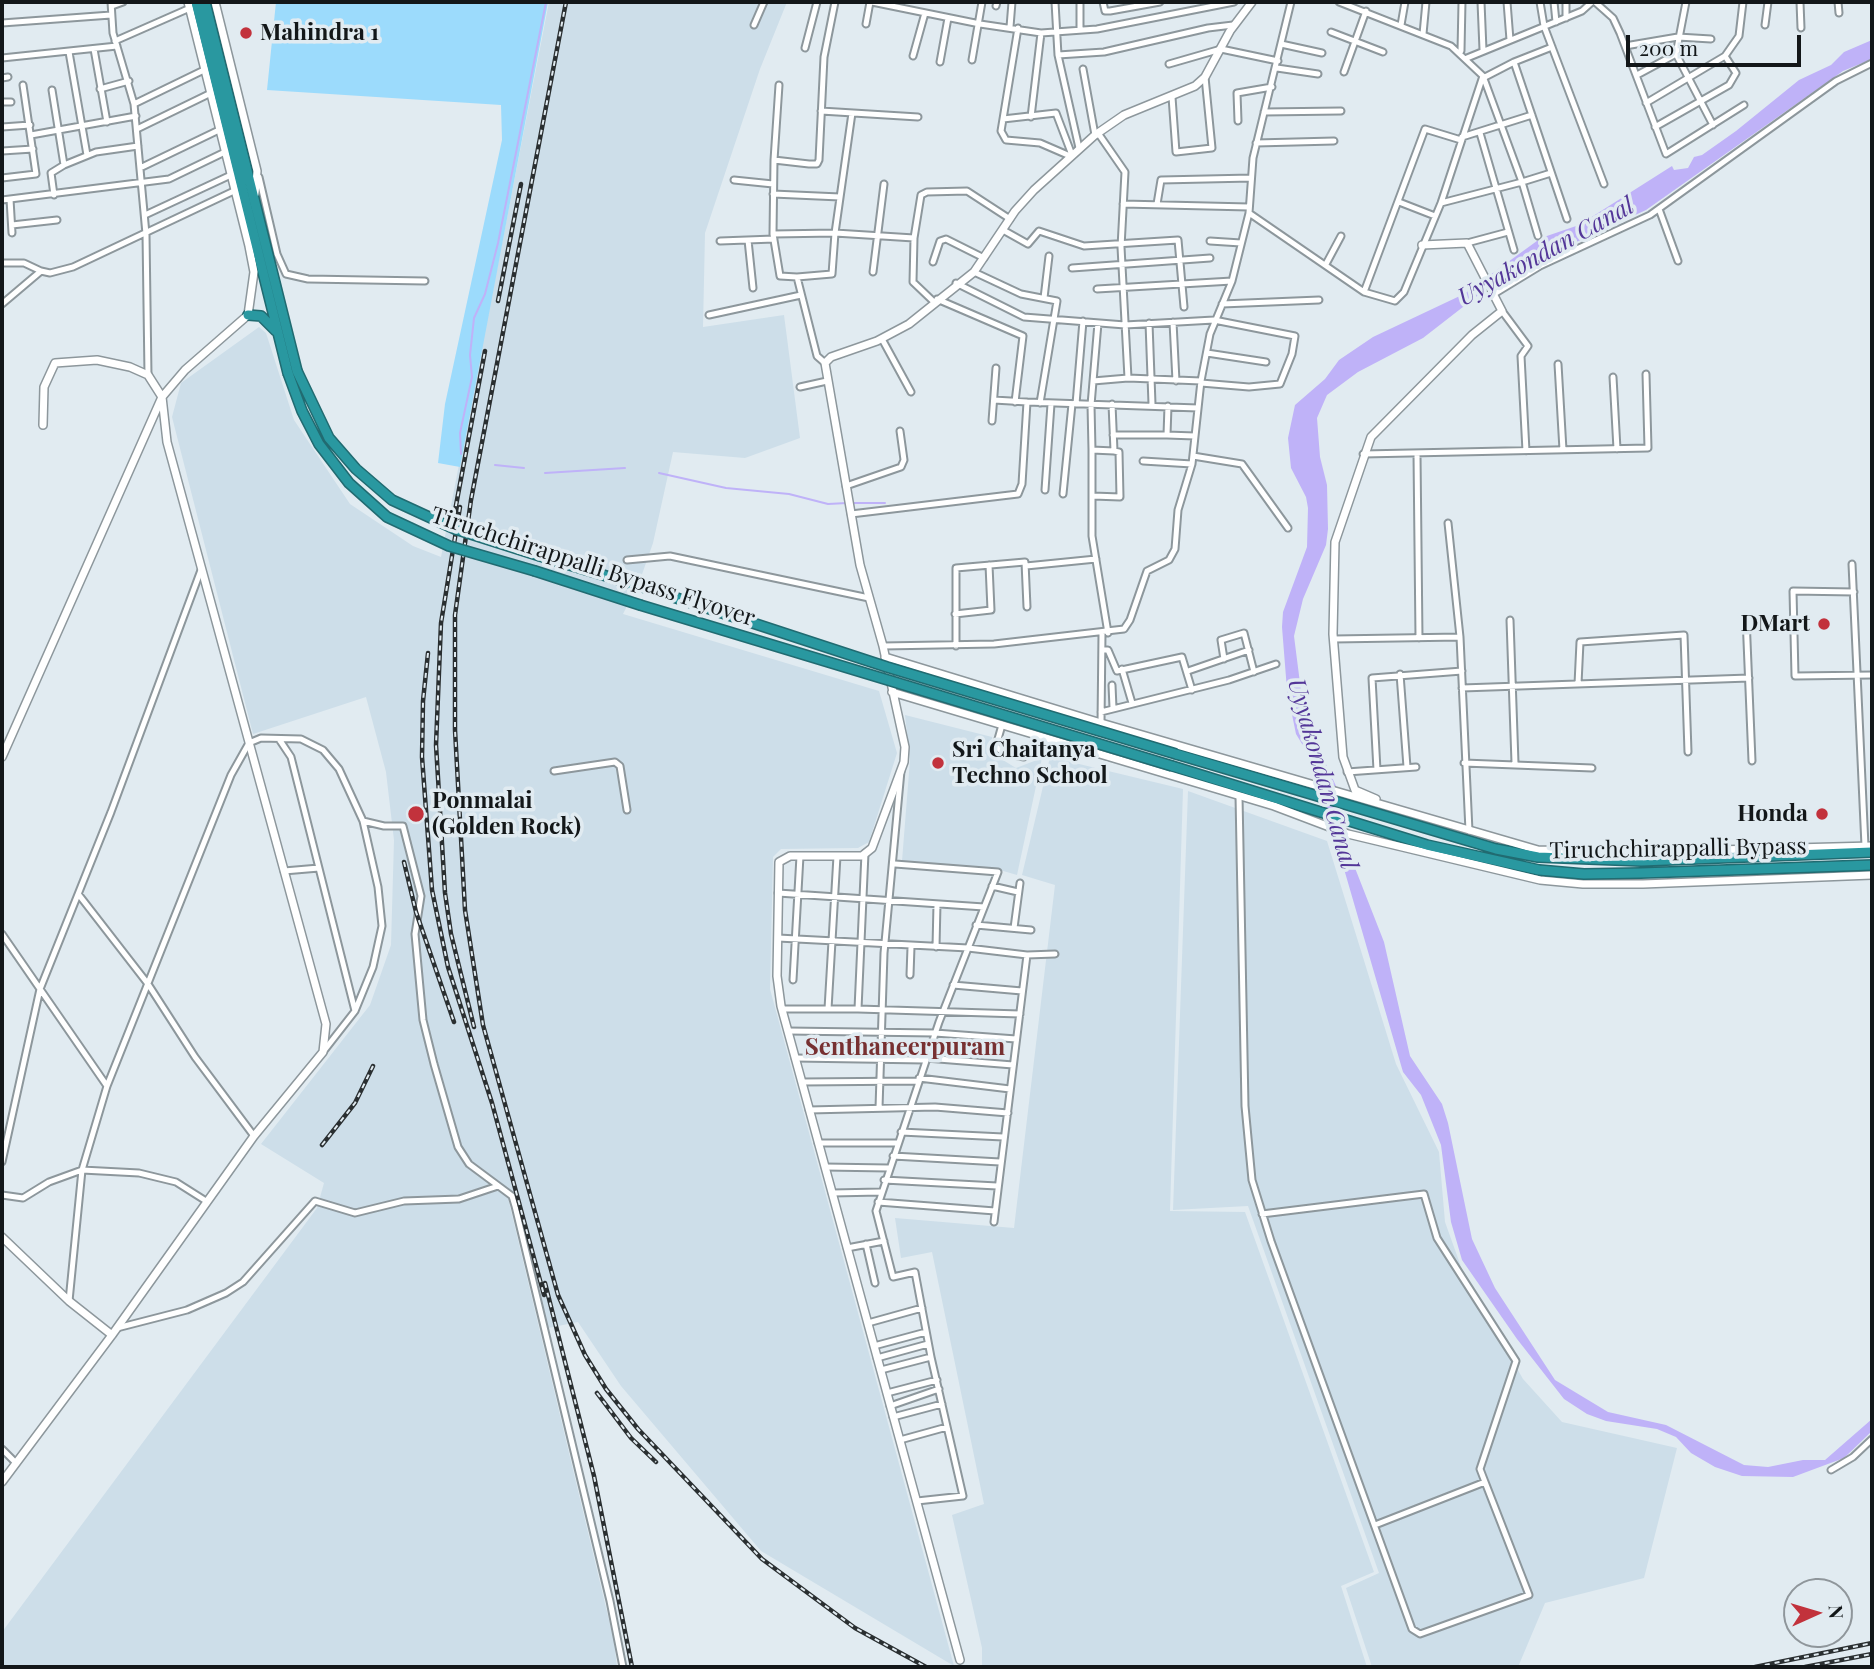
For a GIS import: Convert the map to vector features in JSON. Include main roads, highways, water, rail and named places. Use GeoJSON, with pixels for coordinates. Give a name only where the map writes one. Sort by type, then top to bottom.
{"type":"FeatureCollection","features":[{"type":"Feature","properties":{"kind":"highway","name":"Tiruchchirappalli Bypass Flyover"},"geometry":{"type":"LineString","coordinates":[[205,2],[254,198],[302,411],[319,444],[349,483],[387,517],[449,546],[1204,775]]}},
{"type":"Feature","properties":{"kind":"highway","name":"Tiruchchirappalli Bypass Flyover"},"geometry":{"type":"LineString","coordinates":[[191,4],[277,332],[292,372],[330,438],[356,469],[392,500],[455,529],[887,667],[1176,754],[1196,755]]}},
{"type":"Feature","properties":{"kind":"highway"},"geometry":{"type":"LineString","coordinates":[[248,315],[261,316],[277,332]]}},
{"type":"Feature","properties":{"kind":"highway","name":"Tiruchchirappalli Bypass"},"geometry":{"type":"LineString","coordinates":[[1196,755],[1210,763],[1496,849],[1560,859],[1641,861],[1870,848]]}},
{"type":"Feature","properties":{"kind":"highway","name":"Tiruchchirappalli Bypass"},"geometry":{"type":"LineString","coordinates":[[1204,775],[1343,819],[1497,863],[1584,874],[1872,865]]}},
{"type":"Feature","properties":{"kind":"water","name":"Uyyakondan Canal"},"geometry":{"type":"Polygon","coordinates":[[[1872,40],[1872,59],[1843,71],[1646,210],[1559,250],[1481,293],[1423,338],[1358,372],[1327,395],[1317,418],[1320,457],[1327,485],[1326,545],[1303,599],[1294,636],[1301,691],[1311,713],[1319,749],[1336,786],[1346,845],[1384,942],[1410,1056],[1442,1104],[1448,1123],[1472,1239],[1495,1288],[1555,1380],[1608,1412],[1666,1425],[1744,1465],[1768,1467],[1803,1460],[1825,1460],[1872,1419],[1872,1431],[1844,1458],[1793,1477],[1742,1476],[1715,1467],[1691,1453],[1676,1437],[1657,1429],[1606,1421],[1587,1414],[1564,1399],[1517,1339],[1462,1260],[1451,1222],[1441,1145],[1421,1095],[1403,1072],[1317,776],[1310,757],[1296,734],[1287,690],[1282,627],[1283,612],[1307,547],[1308,508],[1306,497],[1291,468],[1288,438],[1295,405],[1325,379],[1339,360],[1373,337],[1464,294],[1541,238],[1579,225],[1672,166],[1674,170],[1688,168],[1694,157],[1702,155],[1736,131],[1799,80],[1831,65],[1844,52],[1872,40]]]}},
{"type":"Feature","properties":{"kind":"waterway"},"geometry":{"type":"LineString","coordinates":[[461,454],[460,433],[472,377],[470,355],[474,318],[485,294],[498,243],[546,2]]}},
{"type":"Feature","properties":{"kind":"waterway"},"geometry":{"type":"LineString","coordinates":[[495,465],[524,468]]}},
{"type":"Feature","properties":{"kind":"waterway"},"geometry":{"type":"LineString","coordinates":[[545,473],[625,468]]}},
{"type":"Feature","properties":{"kind":"waterway"},"geometry":{"type":"LineString","coordinates":[[659,473],[726,488],[789,494],[828,504],[847,503]]}},
{"type":"Feature","properties":{"kind":"waterway"},"geometry":{"type":"LineString","coordinates":[[853,503],[885,503]]}},
{"type":"Feature","properties":{"kind":"railway"},"geometry":{"type":"LineString","coordinates":[[566,2],[471,500],[455,615],[455,730],[465,910],[483,1025],[558,1295],[585,1355],[606,1389],[638,1429],[762,1559],[855,1628],[926,1667]]}},
{"type":"Feature","properties":{"kind":"railway"},"geometry":{"type":"LineString","coordinates":[[498,301],[521,184]]}},
{"type":"Feature","properties":{"kind":"railway"},"geometry":{"type":"LineString","coordinates":[[454,516],[485,351]]}},
{"type":"Feature","properties":{"kind":"railway"},"geometry":{"type":"LineString","coordinates":[[460,507],[441,623],[436,745],[445,893],[451,934],[474,1027]]}},
{"type":"Feature","properties":{"kind":"railway"},"geometry":{"type":"LineString","coordinates":[[428,653],[423,701],[422,757],[432,890],[448,967],[492,1103],[544,1295]]}},
{"type":"Feature","properties":{"kind":"railway"},"geometry":{"type":"LineString","coordinates":[[404,862],[416,912],[454,1022]]}},
{"type":"Feature","properties":{"kind":"railway"},"geometry":{"type":"LineString","coordinates":[[322,1145],[355,1103],[373,1066]]}},
{"type":"Feature","properties":{"kind":"railway"},"geometry":{"type":"LineString","coordinates":[[545,1283],[594,1476],[632,1667]]}},
{"type":"Feature","properties":{"kind":"railway"},"geometry":{"type":"LineString","coordinates":[[597,1393],[631,1438],[656,1462]]}},
{"type":"Feature","properties":{"kind":"railway"},"geometry":{"type":"LineString","coordinates":[[1755,1667],[1872,1643]]}},
{"type":"Feature","properties":{"kind":"railway"},"geometry":{"type":"LineString","coordinates":[[1805,1667],[1872,1654]]}},
{"type":"Feature","properties":{"kind":"place","name":"Mahindra 1"},"geometry":{"type":"Point","coordinates":[246,33]}},
{"type":"Feature","properties":{"kind":"place","name":"DMart"},"geometry":{"type":"Point","coordinates":[1824,624]}},
{"type":"Feature","properties":{"kind":"place","name":"Sri Chaitanya Techno School"},"geometry":{"type":"Point","coordinates":[938,763]}},
{"type":"Feature","properties":{"kind":"place","name":"Ponmalai (Golden Rock)"},"geometry":{"type":"Point","coordinates":[416,814]}},
{"type":"Feature","properties":{"kind":"place","name":"Honda"},"geometry":{"type":"Point","coordinates":[1822,814]}},
{"type":"Feature","properties":{"kind":"district","name":"Senthaneerpuram"},"geometry":{"type":"Point","coordinates":[905,1048]}}]}
